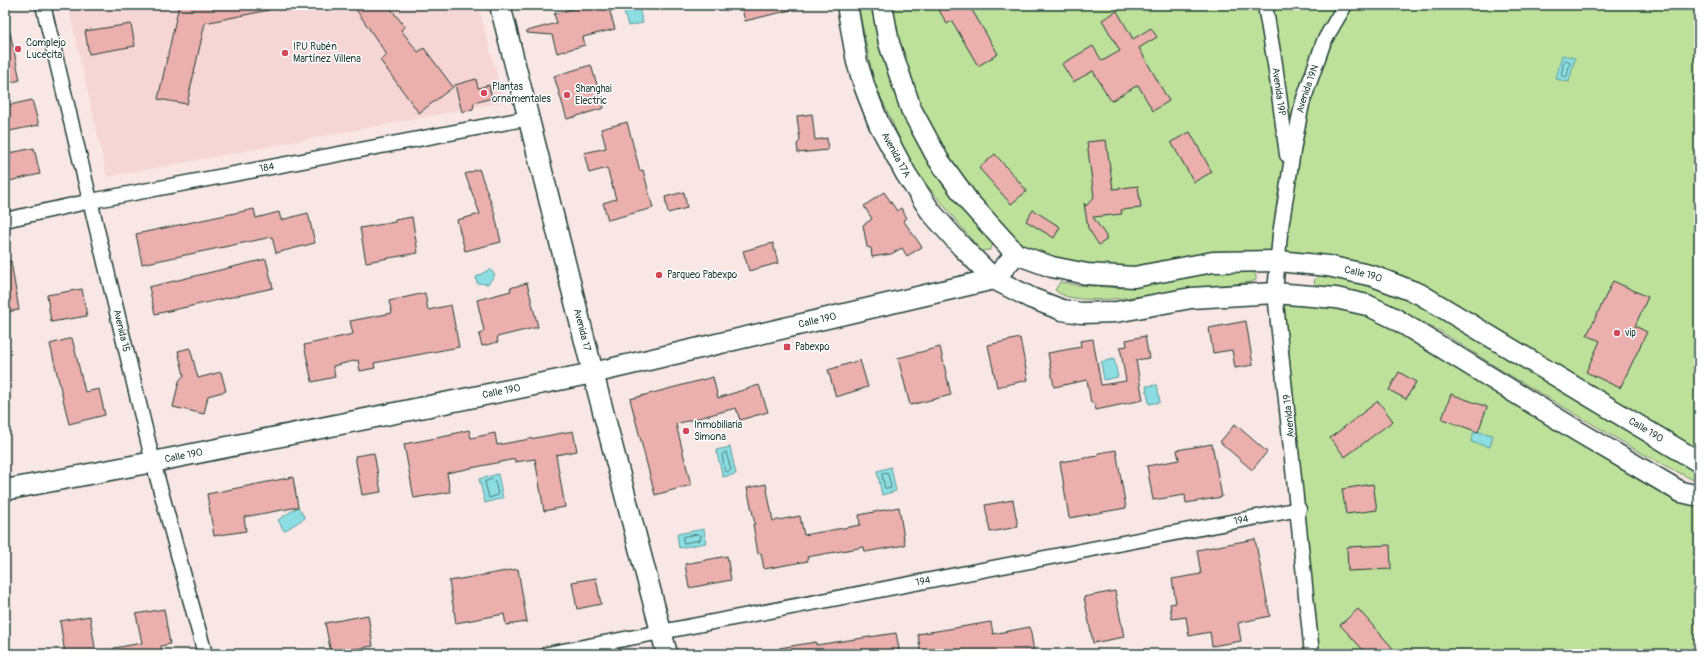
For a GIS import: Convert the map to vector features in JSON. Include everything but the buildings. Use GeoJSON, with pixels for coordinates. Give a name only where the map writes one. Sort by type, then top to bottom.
{"type":"FeatureCollection","features":[{"type":"Feature","properties":{"kind":"main road","name":"Avenida 17"},"geometry":{"type":"LineString","coordinates":[[500,5],[593,373],[662,632],[666,654]]}},
{"type":"Feature","properties":{"kind":"main road","name":"Avenida 17A"},"geometry":{"type":"LineString","coordinates":[[847,5],[857,62],[879,124],[906,174],[931,212],[962,247],[994,279]]}},
{"type":"Feature","properties":{"kind":"main road"},"geometry":{"type":"LineString","coordinates":[[882,5],[889,43],[911,109],[938,159],[969,202],[1016,254],[994,279],[1030,298],[1062,310],[1081,314],[1116,312],[1191,298],[1275,293],[1336,298],[1367,305],[1394,318],[1579,432],[1681,492],[1699,496]]}},
{"type":"Feature","properties":{"kind":"main road","name":"Calle 190"},"geometry":{"type":"LineString","coordinates":[[1016,254],[1052,267],[1087,274],[1134,277],[1212,262],[1278,262],[1328,266],[1373,276],[1420,294],[1699,462]]}},
{"type":"Feature","properties":{"kind":"main road","name":"Calle 190"},"geometry":{"type":"LineString","coordinates":[[5,490],[153,462],[593,373],[994,279]]}},
{"type":"Feature","properties":{"kind":"street","name":"Avenida 15"},"geometry":{"type":"LineString","coordinates":[[44,5],[153,462],[205,654]]}},
{"type":"Feature","properties":{"kind":"street","name":"Avenida 19P"},"geometry":{"type":"LineString","coordinates":[[1265,5],[1275,64],[1289,179]]}},
{"type":"Feature","properties":{"kind":"street","name":"Avenida 19N"},"geometry":{"type":"LineString","coordinates":[[1289,179],[1302,104],[1324,41],[1345,5]]}},
{"type":"Feature","properties":{"kind":"street","name":"184"},"geometry":{"type":"LineString","coordinates":[[5,220],[91,202],[529,118]]}},
{"type":"Feature","properties":{"kind":"street","name":"Avenida 19"},"geometry":{"type":"LineString","coordinates":[[1289,179],[1280,234],[1275,293],[1299,509],[1312,654]]}},
{"type":"Feature","properties":{"kind":"street","name":"194"},"geometry":{"type":"LineString","coordinates":[[547,654],[1299,509]]}},
{"type":"Feature","properties":{"kind":"shaded area","name":"IPU Rubén Martínez Villena"},"geometry":{"type":"Polygon","coordinates":[[[68,5],[478,5],[504,102],[107,177],[68,5]]]}},
{"type":"Feature","properties":{"kind":"green space"},"geometry":{"type":"Polygon","coordinates":[[[858,5],[874,5],[881,46],[993,244],[990,250],[981,251],[913,168],[874,82],[858,5]]]}},
{"type":"Feature","properties":{"kind":"green space"},"geometry":{"type":"Polygon","coordinates":[[[882,5],[1699,5],[1699,462],[1420,294],[1278,261],[1134,277],[1016,254],[938,159],[882,5]]]}},
{"type":"Feature","properties":{"kind":"green space"},"geometry":{"type":"Polygon","coordinates":[[[1241,269],[1251,271],[1256,275],[1256,280],[1251,282],[1098,300],[1065,296],[1055,290],[1060,282],[1076,285],[1122,288],[1186,276],[1241,269]]]}},
{"type":"Feature","properties":{"kind":"green space"},"geometry":{"type":"Polygon","coordinates":[[[1321,274],[1359,280],[1392,291],[1446,319],[1587,407],[1692,467],[1699,469],[1699,483],[1643,454],[1501,370],[1440,331],[1357,292],[1317,287],[1314,282],[1315,279],[1321,274]]]}},
{"type":"Feature","properties":{"kind":"green space"},"geometry":{"type":"Polygon","coordinates":[[[1275,293],[1367,305],[1699,496],[1699,654],[1312,654],[1275,293]]]}},
{"type":"Feature","properties":{"kind":"water"},"geometry":{"type":"Polygon","coordinates":[[[622,5],[638,5],[643,23],[628,26],[622,5]]]}},
{"type":"Feature","properties":{"kind":"water"},"geometry":{"type":"Polygon","coordinates":[[[1562,55],[1575,58],[1569,82],[1556,79],[1562,55]]]}},
{"type":"Feature","properties":{"kind":"water"},"geometry":{"type":"Polygon","coordinates":[[[490,269],[495,275],[488,284],[477,283],[476,277],[490,269]]]}},
{"type":"Feature","properties":{"kind":"water"},"geometry":{"type":"Polygon","coordinates":[[[1114,359],[1118,377],[1104,380],[1101,362],[1114,359]]]}},
{"type":"Feature","properties":{"kind":"water"},"geometry":{"type":"Polygon","coordinates":[[[1157,385],[1160,402],[1149,404],[1146,386],[1157,385]]]}},
{"type":"Feature","properties":{"kind":"water"},"geometry":{"type":"Polygon","coordinates":[[[1474,431],[1493,435],[1490,447],[1471,442],[1474,431]]]}},
{"type":"Feature","properties":{"kind":"water"},"geometry":{"type":"Polygon","coordinates":[[[730,447],[736,474],[723,477],[716,450],[730,447]]]}},
{"type":"Feature","properties":{"kind":"water"},"geometry":{"type":"Polygon","coordinates":[[[891,467],[896,491],[882,495],[877,471],[891,467]]]}},
{"type":"Feature","properties":{"kind":"water"},"geometry":{"type":"Polygon","coordinates":[[[498,474],[503,498],[485,503],[479,479],[498,474]]]}},
{"type":"Feature","properties":{"kind":"water"},"geometry":{"type":"Polygon","coordinates":[[[298,507],[305,518],[284,531],[278,520],[298,507]]]}},
{"type":"Feature","properties":{"kind":"water"},"geometry":{"type":"Polygon","coordinates":[[[704,529],[706,543],[679,548],[677,534],[704,529]]]}},
{"type":"Feature","properties":{"kind":"place","name":"Complejo Lucecita"},"geometry":{"type":"Point","coordinates":[18,49]}},
{"type":"Feature","properties":{"kind":"place","name":"IPU Rubén Martínez Villena"},"geometry":{"type":"Point","coordinates":[285,53]}},
{"type":"Feature","properties":{"kind":"place","name":"Plantas ornamentales"},"geometry":{"type":"Point","coordinates":[484,93]}},
{"type":"Feature","properties":{"kind":"place","name":"Shanghai Electric"},"geometry":{"type":"Point","coordinates":[567,95]}},
{"type":"Feature","properties":{"kind":"place","name":"Parqueo Pabexpo"},"geometry":{"type":"Point","coordinates":[659,275]}},
{"type":"Feature","properties":{"kind":"place","name":"vip"},"geometry":{"type":"Point","coordinates":[1617,333]}},
{"type":"Feature","properties":{"kind":"place","name":"Pabexpo"},"geometry":{"type":"Point","coordinates":[787,347]}},
{"type":"Feature","properties":{"kind":"place","name":"Inmobiliaria Simona"},"geometry":{"type":"Point","coordinates":[686,431]}}]}
